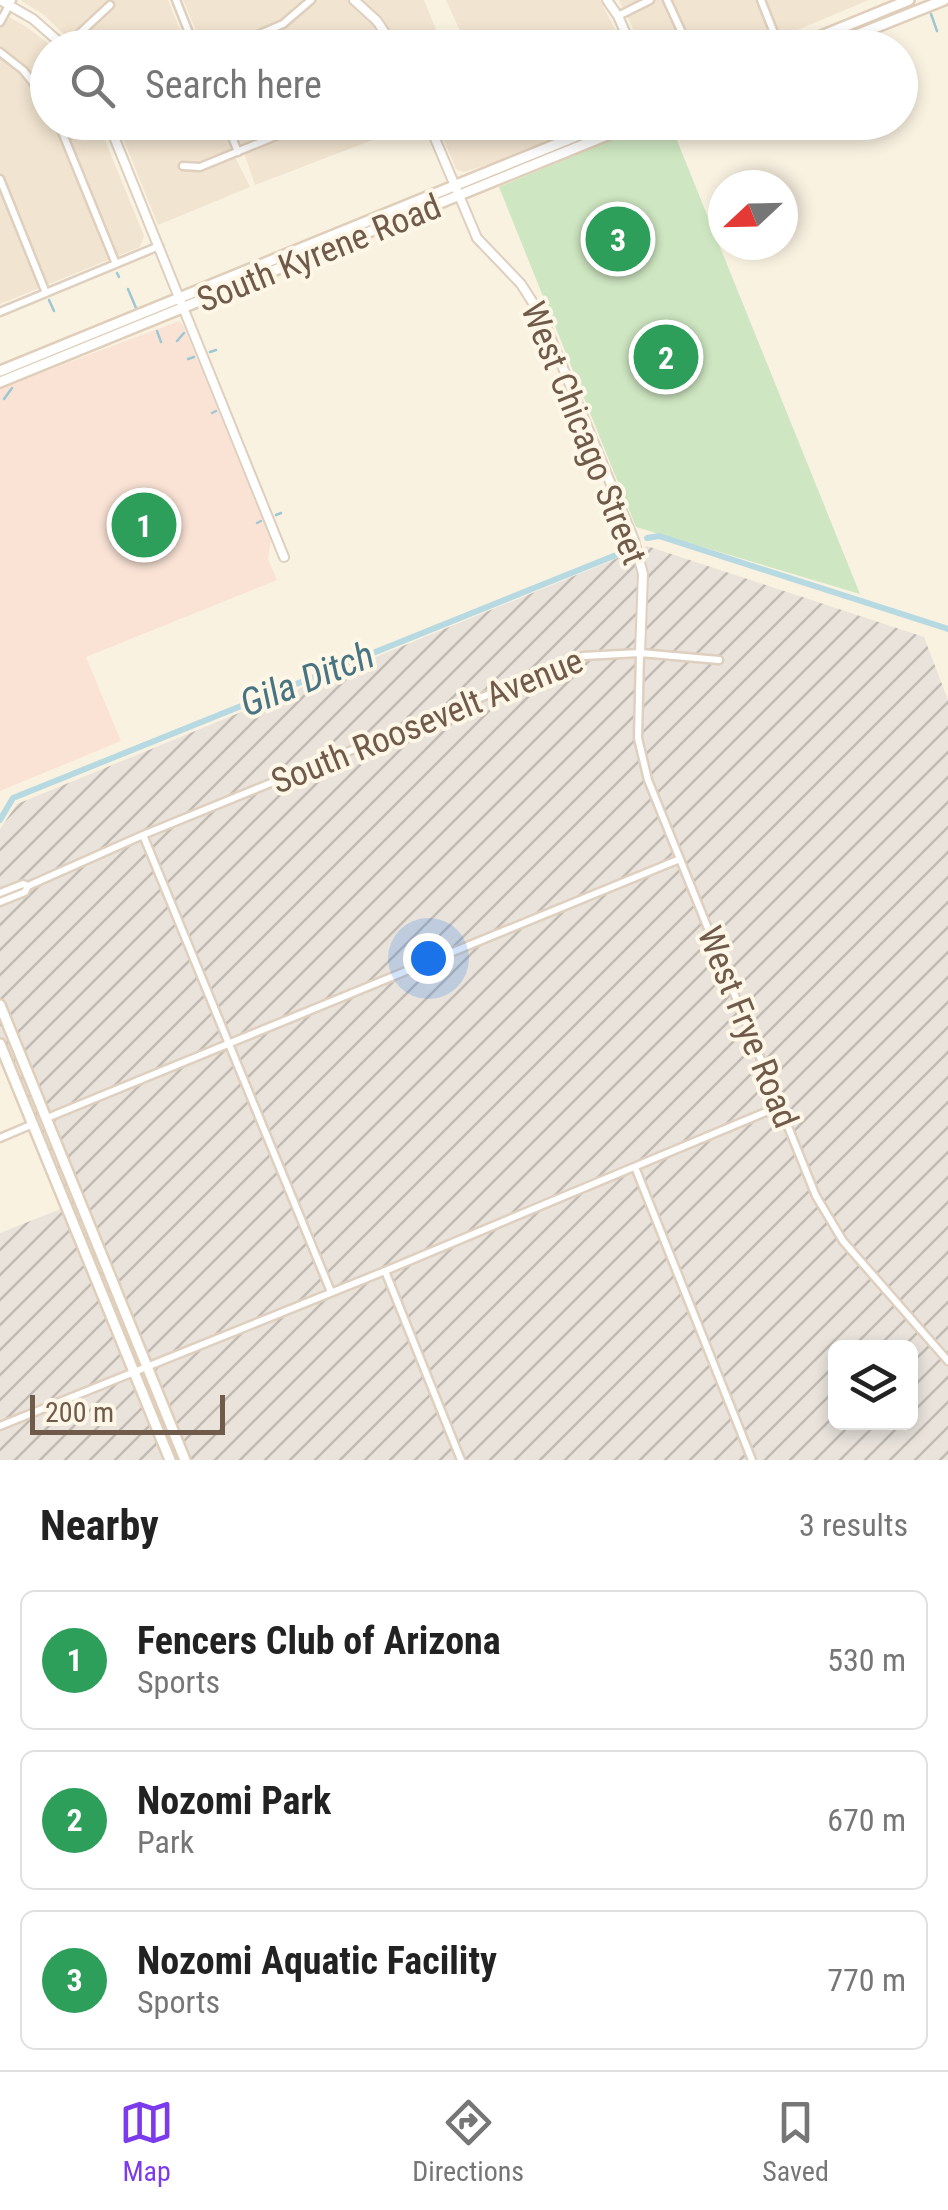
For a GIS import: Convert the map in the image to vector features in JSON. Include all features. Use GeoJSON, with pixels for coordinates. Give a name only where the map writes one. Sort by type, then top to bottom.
{"type":"FeatureCollection","features":[{"type":"Feature","properties":{"kind":"main road"},"geometry":{"type":"LineString","coordinates":[[836,30],[908,0]]}},
{"type":"Feature","properties":{"kind":"main road"},"geometry":{"type":"LineString","coordinates":[[880,25],[887,17],[926,0]]}},
{"type":"Feature","properties":{"kind":"main road"},"geometry":{"type":"LineString","coordinates":[[868,30],[944,0]]}},
{"type":"Feature","properties":{"kind":"main road","name":"South Kyrene Road"},"geometry":{"type":"LineString","coordinates":[[456,191],[570,140]]}},
{"type":"Feature","properties":{"kind":"main road","name":"South Kyrene Road"},"geometry":{"type":"LineString","coordinates":[[0,382],[182,303],[591,140]]}},
{"type":"Feature","properties":{"kind":"main road","name":"South Kyrene Road"},"geometry":{"type":"LineString","coordinates":[[0,371],[182,303]]}},
{"type":"Feature","properties":{"kind":"main road"},"geometry":{"type":"LineString","coordinates":[[0,1005],[185,1460]]}},
{"type":"Feature","properties":{"kind":"main road"},"geometry":{"type":"LineString","coordinates":[[0,1044],[170,1460]]}},
{"type":"Feature","properties":{"kind":"street"},"geometry":{"type":"LineString","coordinates":[[176,0],[188,30]]}},
{"type":"Feature","properties":{"kind":"street"},"geometry":{"type":"LineString","coordinates":[[268,30],[312,0]]}},
{"type":"Feature","properties":{"kind":"street"},"geometry":{"type":"LineString","coordinates":[[608,0],[624,30]]}},
{"type":"Feature","properties":{"kind":"street"},"geometry":{"type":"LineString","coordinates":[[618,16],[650,0]]}},
{"type":"Feature","properties":{"kind":"street"},"geometry":{"type":"LineString","coordinates":[[667,0],[680,30]]}},
{"type":"Feature","properties":{"kind":"street"},"geometry":{"type":"LineString","coordinates":[[761,0],[773,30]]}},
{"type":"Feature","properties":{"kind":"street"},"geometry":{"type":"LineString","coordinates":[[359,1],[381,30]]}},
{"type":"Feature","properties":{"kind":"street"},"geometry":{"type":"LineString","coordinates":[[0,22],[7,2],[46,30]]}},
{"type":"Feature","properties":{"kind":"street"},"geometry":{"type":"LineString","coordinates":[[83,30],[110,5]]}},
{"type":"Feature","properties":{"kind":"street"},"geometry":{"type":"LineString","coordinates":[[0,52],[30,78]]}},
{"type":"Feature","properties":{"kind":"street"},"geometry":{"type":"LineString","coordinates":[[65,140],[116,264]]}},
{"type":"Feature","properties":{"kind":"street"},"geometry":{"type":"LineString","coordinates":[[115,140],[284,558]]}},
{"type":"Feature","properties":{"kind":"street"},"geometry":{"type":"LineString","coordinates":[[233,140],[238,152]]}},
{"type":"Feature","properties":{"kind":"street"},"geometry":{"type":"LineString","coordinates":[[183,166],[200,167],[267,140]]}},
{"type":"Feature","properties":{"kind":"street","name":"West Chicago Street"},"geometry":{"type":"LineString","coordinates":[[435,140],[485,249],[521,284],[542,316],[634,540],[643,574],[640,653]]}},
{"type":"Feature","properties":{"kind":"street"},"geometry":{"type":"LineString","coordinates":[[0,179],[46,293]]}},
{"type":"Feature","properties":{"kind":"street"},"geometry":{"type":"LineString","coordinates":[[0,312],[159,246]]}},
{"type":"Feature","properties":{"kind":"street","name":"South Roosevelt Avenue"},"geometry":{"type":"LineString","coordinates":[[28,886],[583,656],[640,653],[719,660]]}},
{"type":"Feature","properties":{"kind":"street","name":"West Frye Road"},"geometry":{"type":"LineString","coordinates":[[640,653],[638,738],[648,780],[816,1196],[838,1234],[948,1361]]}},
{"type":"Feature","properties":{"kind":"street"},"geometry":{"type":"LineString","coordinates":[[143,836],[331,1292]]}},
{"type":"Feature","properties":{"kind":"street"},"geometry":{"type":"LineString","coordinates":[[47,1118],[680,859]]}},
{"type":"Feature","properties":{"kind":"street"},"geometry":{"type":"LineString","coordinates":[[0,893],[22,884],[28,886],[25,892],[0,902]]}},
{"type":"Feature","properties":{"kind":"street"},"geometry":{"type":"LineString","coordinates":[[0,1426],[780,1106]]}},
{"type":"Feature","properties":{"kind":"street"},"geometry":{"type":"LineString","coordinates":[[0,1138],[33,1124]]}},
{"type":"Feature","properties":{"kind":"street"},"geometry":{"type":"LineString","coordinates":[[635,1167],[752,1460]]}},
{"type":"Feature","properties":{"kind":"street"},"geometry":{"type":"LineString","coordinates":[[384,1271],[461,1460]]}},
{"type":"Feature","properties":{"kind":"shaded area"},"geometry":{"type":"Polygon","coordinates":[[[20,0],[168,0],[180,30],[59,30],[20,0]]]}},
{"type":"Feature","properties":{"kind":"shaded area"},"geometry":{"type":"Polygon","coordinates":[[[183,0],[424,0],[436,30],[196,30],[183,0]]]}},
{"type":"Feature","properties":{"kind":"shaded area"},"geometry":{"type":"Polygon","coordinates":[[[446,0],[600,0],[615,30],[460,30],[446,0]]]}},
{"type":"Feature","properties":{"kind":"shaded area"},"geometry":{"type":"Polygon","coordinates":[[[619,0],[869,0],[797,30],[634,30],[619,0]]]}},
{"type":"Feature","properties":{"kind":"shaded area"},"geometry":{"type":"Polygon","coordinates":[[[0,12],[31,30],[30,140],[105,140],[144,236],[140,247],[0,304],[0,12]]]}},
{"type":"Feature","properties":{"kind":"shaded area"},"geometry":{"type":"Polygon","coordinates":[[[124,140],[226,140],[250,187],[158,225],[124,140]]]}},
{"type":"Feature","properties":{"kind":"shaded area"},"geometry":{"type":"Polygon","coordinates":[[[240,140],[373,140],[255,185],[240,140]]]}},
{"type":"Feature","properties":{"kind":"shaded area"},"geometry":{"type":"Polygon","coordinates":[[[444,140],[554,140],[464,172],[456,169],[444,140]]]}},
{"type":"Feature","properties":{"kind":"shaded area"},"geometry":{"type":"Polygon","coordinates":[[[179,321],[271,540],[268,559],[277,580],[86,657],[121,741],[0,791],[0,388],[179,321]]]}},
{"type":"Feature","properties":{"kind":"shaded area"},"geometry":{"type":"Polygon","coordinates":[[[647,546],[924,637],[948,700],[948,1460],[0,1460],[0,1233],[68,1206],[0,1043],[0,829],[17,804],[647,546]]]}},
{"type":"Feature","properties":{"kind":"green space"},"geometry":{"type":"Polygon","coordinates":[[[610,140],[677,140],[708,217],[708,260],[725,260],[860,594],[636,527],[499,187],[610,140]]]}},
{"type":"Feature","properties":{"kind":"waterway"},"geometry":{"type":"LineString","coordinates":[[931,14],[937,31]]}},
{"type":"Feature","properties":{"kind":"waterway"},"geometry":{"type":"LineString","coordinates":[[117,273],[119,277]]}},
{"type":"Feature","properties":{"kind":"waterway"},"geometry":{"type":"LineString","coordinates":[[128,289],[136,308]]}},
{"type":"Feature","properties":{"kind":"waterway"},"geometry":{"type":"LineString","coordinates":[[49,300],[54,311]]}},
{"type":"Feature","properties":{"kind":"waterway"},"geometry":{"type":"LineString","coordinates":[[157,331],[161,342]]}},
{"type":"Feature","properties":{"kind":"waterway"},"geometry":{"type":"LineString","coordinates":[[177,341],[184,333]]}},
{"type":"Feature","properties":{"kind":"waterway"},"geometry":{"type":"LineString","coordinates":[[210,352],[216,350]]}},
{"type":"Feature","properties":{"kind":"waterway"},"geometry":{"type":"LineString","coordinates":[[188,359],[194,357]]}},
{"type":"Feature","properties":{"kind":"waterway"},"geometry":{"type":"LineString","coordinates":[[4,399],[12,388]]}},
{"type":"Feature","properties":{"kind":"waterway"},"geometry":{"type":"LineString","coordinates":[[212,413],[216,411]]}},
{"type":"Feature","properties":{"kind":"waterway"},"geometry":{"type":"LineString","coordinates":[[276,515],[281,513]]}},
{"type":"Feature","properties":{"kind":"waterway"},"geometry":{"type":"LineString","coordinates":[[257,523],[261,521]]}},
{"type":"Feature","properties":{"kind":"waterway","name":"Gila Ditch"},"geometry":{"type":"LineString","coordinates":[[647,538],[659,536],[948,629]]}},
{"type":"Feature","properties":{"kind":"waterway","name":"Gila Ditch"},"geometry":{"type":"LineString","coordinates":[[0,820],[13,798],[626,551]]}},
{"type":"Feature","properties":{"kind":"place","name":"Nozomi Aquatic Facility"},"geometry":{"type":"Point","coordinates":[618,239]}},
{"type":"Feature","properties":{"kind":"place","name":"Nozomi Park"},"geometry":{"type":"Point","coordinates":[666,357]}},
{"type":"Feature","properties":{"kind":"place","name":"Fencers Club of Arizona"},"geometry":{"type":"Point","coordinates":[144,525]}}]}
